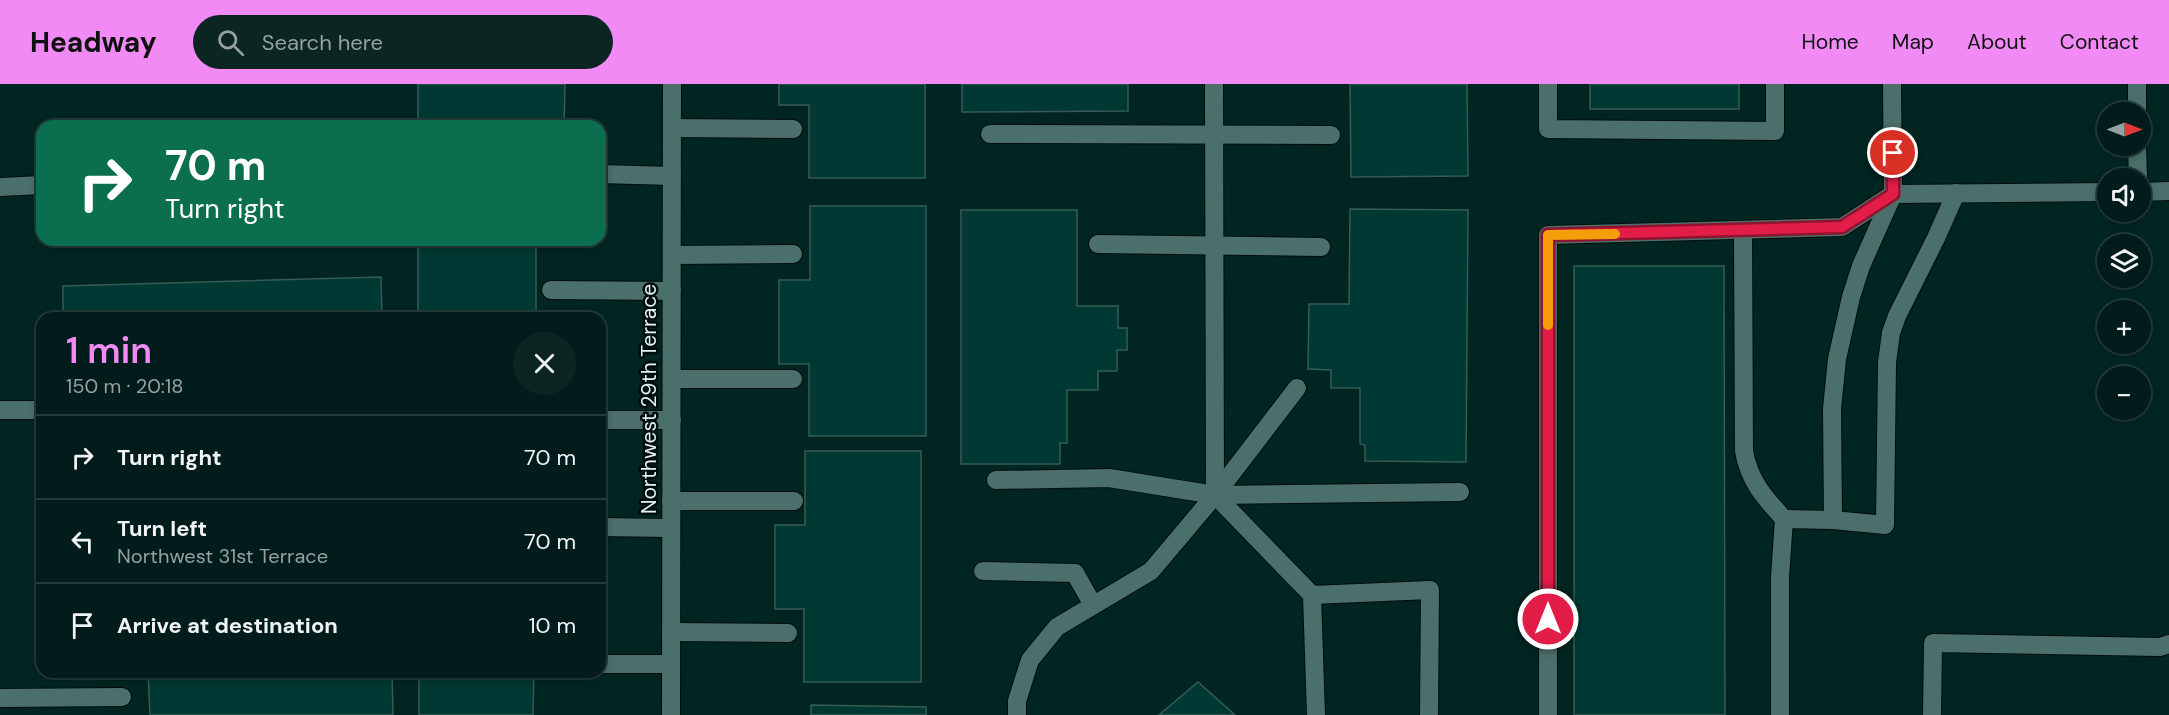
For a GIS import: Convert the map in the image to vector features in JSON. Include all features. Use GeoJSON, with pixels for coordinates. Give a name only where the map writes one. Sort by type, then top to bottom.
{"type":"FeatureCollection","features":[{"type":"Feature","properties":{"kind":"street","name":"Northwest 29th Terrace"},"geometry":{"type":"LineString","coordinates":[[670,715],[672,84]]}},
{"type":"Feature","properties":{"kind":"street"},"geometry":{"type":"LineString","coordinates":[[1214,84],[1215,495],[1312,595],[1316,715]]}},
{"type":"Feature","properties":{"kind":"street"},"geometry":{"type":"LineString","coordinates":[[1548,84],[1548,129],[1775,131],[1775,84]]}},
{"type":"Feature","properties":{"kind":"street"},"geometry":{"type":"LineString","coordinates":[[1833,520],[1832,409],[1837,359],[1851,297],[1861,266],[1893,194],[1892,84]]}},
{"type":"Feature","properties":{"kind":"street"},"geometry":{"type":"LineString","coordinates":[[2137,84],[2137,102]]}},
{"type":"Feature","properties":{"kind":"street"},"geometry":{"type":"LineString","coordinates":[[672,128],[793,129]]}},
{"type":"Feature","properties":{"kind":"street"},"geometry":{"type":"LineString","coordinates":[[990,134],[1331,135]]}},
{"type":"Feature","properties":{"kind":"street"},"geometry":{"type":"LineString","coordinates":[[606,174],[672,176]]}},
{"type":"Feature","properties":{"kind":"street"},"geometry":{"type":"LineString","coordinates":[[0,187],[36,185]]}},
{"type":"Feature","properties":{"kind":"street"},"geometry":{"type":"LineString","coordinates":[[2151,192],[2169,191]]}},
{"type":"Feature","properties":{"kind":"street"},"geometry":{"type":"LineString","coordinates":[[1548,715],[1548,235],[1842,227],[1893,194],[2097,192]]}},
{"type":"Feature","properties":{"kind":"street"},"geometry":{"type":"LineString","coordinates":[[1743,231],[1744,451],[1751,477],[1759,492],[1784,519],[1833,520],[1885,525],[1887,362],[1891,333],[1956,193]]}},
{"type":"Feature","properties":{"kind":"street"},"geometry":{"type":"LineString","coordinates":[[1098,244],[1321,247]]}},
{"type":"Feature","properties":{"kind":"street"},"geometry":{"type":"LineString","coordinates":[[672,255],[793,254]]}},
{"type":"Feature","properties":{"kind":"street"},"geometry":{"type":"LineString","coordinates":[[551,290],[672,291]]}},
{"type":"Feature","properties":{"kind":"street"},"geometry":{"type":"LineString","coordinates":[[672,380],[793,379]]}},
{"type":"Feature","properties":{"kind":"street"},"geometry":{"type":"LineString","coordinates":[[1017,715],[1017,701],[1030,660],[1057,627],[1151,571],[1215,495],[1297,387]]}},
{"type":"Feature","properties":{"kind":"street"},"geometry":{"type":"LineString","coordinates":[[0,410],[36,410]]}},
{"type":"Feature","properties":{"kind":"street"},"geometry":{"type":"LineString","coordinates":[[606,420],[672,420]]}},
{"type":"Feature","properties":{"kind":"street"},"geometry":{"type":"LineString","coordinates":[[996,480],[1109,478],[1215,495],[1460,492]]}},
{"type":"Feature","properties":{"kind":"street"},"geometry":{"type":"LineString","coordinates":[[671,501],[794,501]]}},
{"type":"Feature","properties":{"kind":"street"},"geometry":{"type":"LineString","coordinates":[[1780,715],[1780,577],[1784,519]]}},
{"type":"Feature","properties":{"kind":"street"},"geometry":{"type":"LineString","coordinates":[[606,527],[671,528]]}},
{"type":"Feature","properties":{"kind":"street"},"geometry":{"type":"LineString","coordinates":[[982,572],[1075,573],[1093,605]]}},
{"type":"Feature","properties":{"kind":"street"},"geometry":{"type":"LineString","coordinates":[[1312,595],[1430,590],[1429,715]]}},
{"type":"Feature","properties":{"kind":"street"},"geometry":{"type":"LineString","coordinates":[[671,632],[788,633]]}},
{"type":"Feature","properties":{"kind":"street"},"geometry":{"type":"LineString","coordinates":[[1932,715],[1933,643],[2160,647],[2169,644]]}},
{"type":"Feature","properties":{"kind":"street"},"geometry":{"type":"LineString","coordinates":[[606,664],[671,664]]}},
{"type":"Feature","properties":{"kind":"street"},"geometry":{"type":"LineString","coordinates":[[0,698],[122,697]]}},
{"type":"Feature","properties":{"kind":"building"},"geometry":{"type":"Polygon","coordinates":[[[418,84],[565,84],[564,120],[418,120],[418,84]]]}},
{"type":"Feature","properties":{"kind":"building"},"geometry":{"type":"Polygon","coordinates":[[[779,84],[925,84],[925,178],[809,178],[809,105],[779,105],[779,84]]]}},
{"type":"Feature","properties":{"kind":"building"},"geometry":{"type":"Polygon","coordinates":[[[962,84],[1128,84],[1128,111],[962,112],[962,84]]]}},
{"type":"Feature","properties":{"kind":"building"},"geometry":{"type":"Polygon","coordinates":[[[1350,84],[1467,84],[1468,176],[1351,177],[1350,84]]]}},
{"type":"Feature","properties":{"kind":"building"},"geometry":{"type":"Polygon","coordinates":[[[1590,84],[1739,84],[1739,109],[1590,109],[1590,84]]]}},
{"type":"Feature","properties":{"kind":"building"},"geometry":{"type":"Polygon","coordinates":[[[810,206],[926,206],[926,436],[809,436],[809,364],[779,364],[779,280],[810,280],[810,206]]]}},
{"type":"Feature","properties":{"kind":"building"},"geometry":{"type":"Polygon","coordinates":[[[1350,209],[1468,210],[1466,462],[1365,461],[1365,445],[1360,444],[1360,388],[1331,388],[1331,370],[1308,369],[1309,304],[1349,304],[1350,209]]]}},
{"type":"Feature","properties":{"kind":"building"},"geometry":{"type":"Polygon","coordinates":[[[961,210],[1077,210],[1077,306],[1118,306],[1118,328],[1127,328],[1127,350],[1117,350],[1117,371],[1098,371],[1098,390],[1067,390],[1067,443],[1060,443],[1060,464],[961,464],[961,210]]]}},
{"type":"Feature","properties":{"kind":"building"},"geometry":{"type":"Polygon","coordinates":[[[418,246],[536,246],[536,312],[418,312],[418,246]]]}},
{"type":"Feature","properties":{"kind":"building"},"geometry":{"type":"Polygon","coordinates":[[[1574,266],[1724,266],[1725,715],[1574,715],[1574,266]]]}},
{"type":"Feature","properties":{"kind":"building"},"geometry":{"type":"Polygon","coordinates":[[[381,277],[382,312],[63,312],[63,286],[381,277]]]}},
{"type":"Feature","properties":{"kind":"building"},"geometry":{"type":"Polygon","coordinates":[[[805,451],[921,451],[921,682],[804,682],[804,609],[775,609],[775,525],[805,525],[805,451]]]}},
{"type":"Feature","properties":{"kind":"building"},"geometry":{"type":"Polygon","coordinates":[[[148,678],[392,678],[393,715],[150,715],[148,678]]]}},
{"type":"Feature","properties":{"kind":"building"},"geometry":{"type":"Polygon","coordinates":[[[419,678],[534,678],[533,715],[419,715],[419,678]]]}},
{"type":"Feature","properties":{"kind":"building"},"geometry":{"type":"Polygon","coordinates":[[[1198,682],[1235,715],[1159,715],[1198,682]]]}},
{"type":"Feature","properties":{"kind":"building"},"geometry":{"type":"Polygon","coordinates":[[[811,705],[926,707],[926,715],[811,715],[811,705]]]}},
{"type":"Feature","properties":{"kind":"slow traffic"},"geometry":{"type":"LineString","coordinates":[[1548,325],[1548,235],[1615,234]]}},
{"type":"Feature","properties":{"kind":"route"},"geometry":{"type":"LineString","coordinates":[[1548,619],[1548,235],[1842,227],[1893,194],[1893,153]]}}]}
